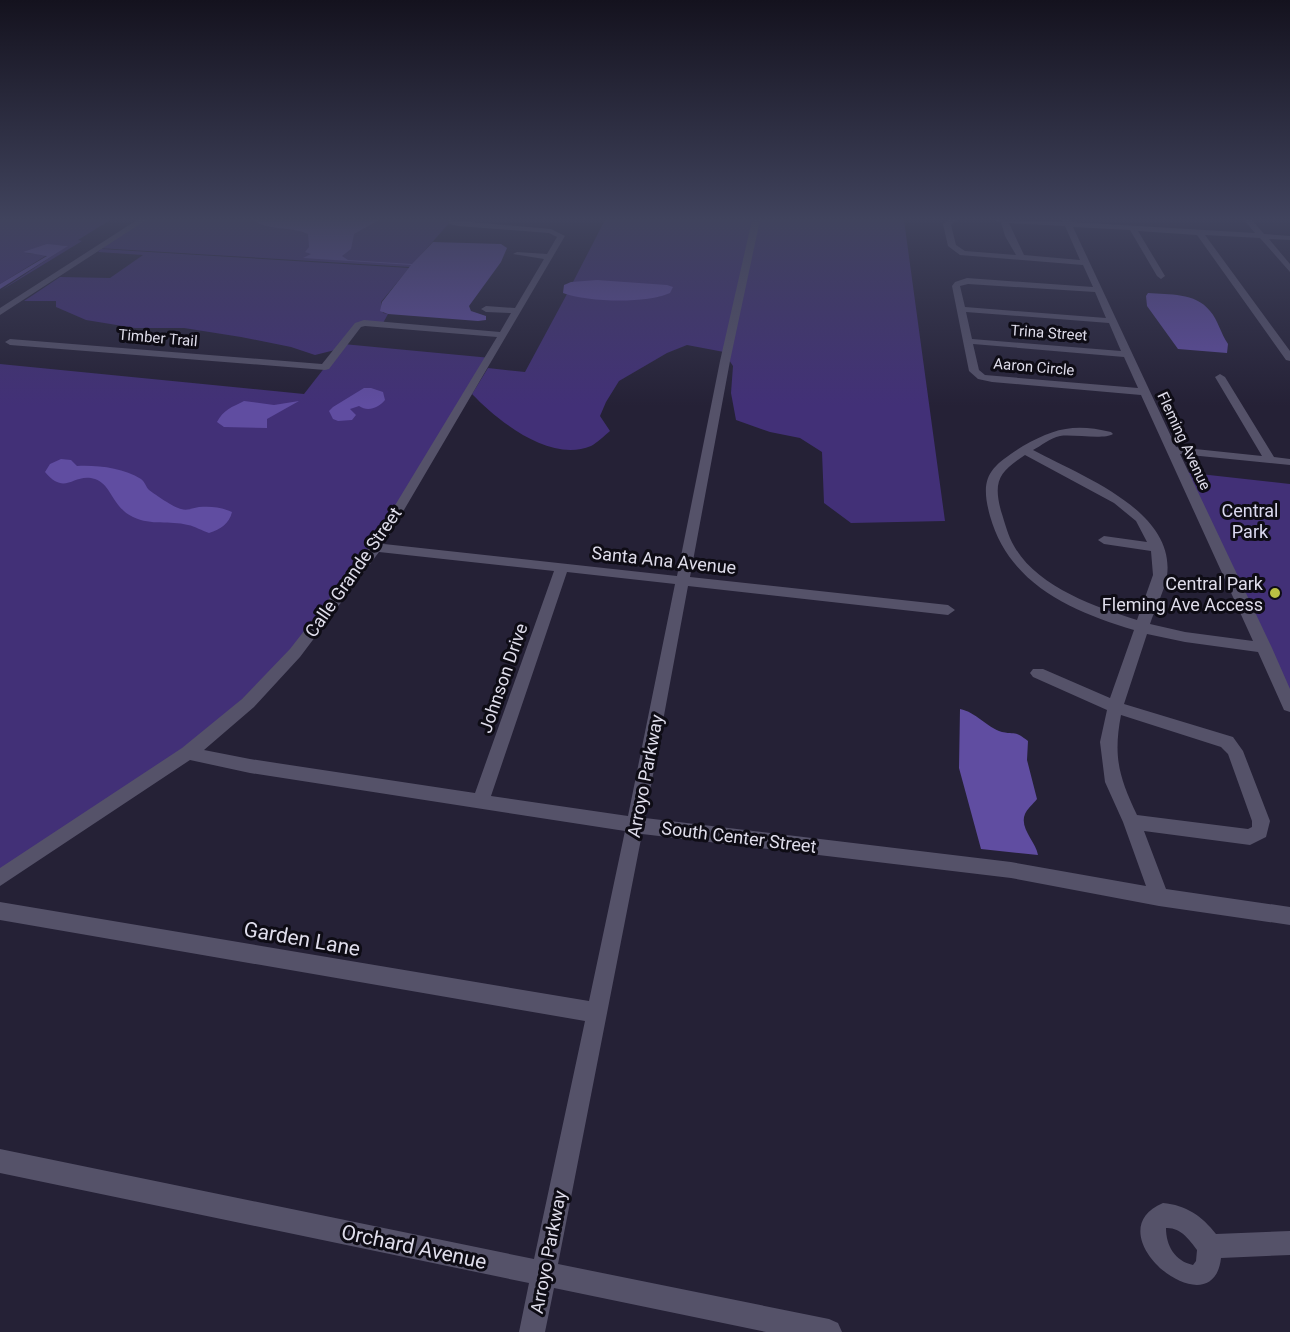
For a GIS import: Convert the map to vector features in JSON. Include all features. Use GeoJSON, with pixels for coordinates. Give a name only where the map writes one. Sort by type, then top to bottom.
{"type":"FeatureCollection","features":[{"type":"Feature","properties":{"kind":"street"},"geometry":{"type":"LineString","coordinates":[[0,312],[46,282]]}},
{"type":"Feature","properties":{"kind":"street","name":"Calle Grande Street"},"geometry":{"type":"LineString","coordinates":[[0,878],[188,753],[270,681],[321,621],[376,547],[535,282]]}},
{"type":"Feature","properties":{"kind":"street","name":"Arroyo Parkway"},"geometry":{"type":"LineString","coordinates":[[532,1332],[743,282]]}},
{"type":"Feature","properties":{"kind":"street","name":"Aaron Circle"},"geometry":{"type":"LineString","coordinates":[[961,282],[956,286],[967,341],[974,372],[982,377],[1144,392]]}},
{"type":"Feature","properties":{"kind":"street","name":"Aaron Circle"},"geometry":{"type":"LineString","coordinates":[[964,282],[1098,290]]}},
{"type":"Feature","properties":{"kind":"street","name":"Fleming Avenue"},"geometry":{"type":"LineString","coordinates":[[1095,282],[1290,706]]}},
{"type":"Feature","properties":{"kind":"street"},"geometry":{"type":"LineString","coordinates":[[1235,282],[1290,358]]}},
{"type":"Feature","properties":{"kind":"street"},"geometry":{"type":"LineString","coordinates":[[486,309],[517,311]]}},
{"type":"Feature","properties":{"kind":"street"},"geometry":{"type":"LineString","coordinates":[[961,309],[1113,321]]}},
{"type":"Feature","properties":{"kind":"street","name":"Timber Trail"},"geometry":{"type":"LineString","coordinates":[[10,342],[325,367],[358,325],[371,323],[503,335]]}},
{"type":"Feature","properties":{"kind":"street","name":"Trina Street"},"geometry":{"type":"LineString","coordinates":[[967,341],[1128,354]]}},
{"type":"Feature","properties":{"kind":"street"},"geometry":{"type":"LineString","coordinates":[[1220,377],[1270,460]]}},
{"type":"Feature","properties":{"kind":"street"},"geometry":{"type":"LineString","coordinates":[[1107,434],[1061,431],[996,471],[991,484],[996,514],[1010,552],[1047,586],[1140,627],[1174,635],[1265,648]]}},
{"type":"Feature","properties":{"kind":"street"},"geometry":{"type":"LineString","coordinates":[[1172,450],[1290,462]]}},
{"type":"Feature","properties":{"kind":"street"},"geometry":{"type":"LineString","coordinates":[[1026,451],[1118,500],[1141,519],[1157,548],[1160,575],[1140,627],[1115,707],[1108,742],[1108,756],[1113,782],[1132,822],[1159,897]]}},
{"type":"Feature","properties":{"kind":"street"},"geometry":{"type":"LineString","coordinates":[[1104,540],[1157,548]]}},
{"type":"Feature","properties":{"kind":"street","name":"Santa Ana Avenue"},"geometry":{"type":"LineString","coordinates":[[376,547],[948,610]]}},
{"type":"Feature","properties":{"kind":"street","name":"Johnson Drive"},"geometry":{"type":"LineString","coordinates":[[481,801],[562,567]]}},
{"type":"Feature","properties":{"kind":"street"},"geometry":{"type":"LineString","coordinates":[[1038,673],[1115,707],[1227,742],[1235,751],[1261,821],[1260,831],[1250,837],[1132,822]]}},
{"type":"Feature","properties":{"kind":"street","name":"South Center Street"},"geometry":{"type":"LineString","coordinates":[[188,753],[250,766],[635,825],[1011,870],[1159,897],[1290,916]]}},
{"type":"Feature","properties":{"kind":"street","name":"Garden Lane"},"geometry":{"type":"LineString","coordinates":[[0,911],[597,1013]]}},
{"type":"Feature","properties":{"kind":"street","name":"Orchard Avenue"},"geometry":{"type":"LineString","coordinates":[[0,1161],[829,1332]]}},
{"type":"Feature","properties":{"kind":"street"},"geometry":{"type":"LineString","coordinates":[[1209,1245],[1290,1243]]}},
{"type":"Feature","properties":{"kind":"green space"},"geometry":{"type":"Polygon","coordinates":[[[52,282],[397,282],[381,302],[383,313],[388,314],[383,323],[356,323],[335,350],[315,355],[291,347],[184,328],[135,328],[86,320],[56,307],[56,301],[24,301],[52,282]]]}},
{"type":"Feature","properties":{"kind":"green space"},"geometry":{"type":"Polygon","coordinates":[[[617,282],[739,282],[724,352],[687,345],[667,353],[619,381],[600,416],[610,431],[591,446],[575,450],[559,449],[542,444],[510,427],[472,394],[488,368],[525,372],[567,294],[587,298],[661,297],[617,282]]]}},
{"type":"Feature","properties":{"kind":"green space"},"geometry":{"type":"Polygon","coordinates":[[[746,282],[912,282],[945,521],[851,523],[824,503],[822,452],[800,438],[770,432],[736,420],[731,393],[733,366],[729,360],[746,282]]]}},
{"type":"Feature","properties":{"kind":"green space"},"geometry":{"type":"Polygon","coordinates":[[[343,344],[491,358],[376,547],[321,621],[188,753],[0,880],[0,364],[304,394],[343,344]]]}},
{"type":"Feature","properties":{"kind":"green space","name":"Central Park"},"geometry":{"type":"Polygon","coordinates":[[[1182,472],[1290,484],[1290,706],[1182,472]]]}},
{"type":"Feature","properties":{"kind":"shaded area"},"geometry":{"type":"Polygon","coordinates":[[[3,282],[11,282],[0,289],[0,284],[3,282]]]}},
{"type":"Feature","properties":{"kind":"shaded area"},"geometry":{"type":"Polygon","coordinates":[[[398,282],[486,282],[469,306],[471,311],[486,316],[486,320],[388,314],[380,311],[382,302],[398,282]]]}},
{"type":"Feature","properties":{"kind":"shaded area"},"geometry":{"type":"Polygon","coordinates":[[[571,282],[627,282],[673,287],[670,293],[659,297],[601,300],[563,293],[564,285],[571,282]]]}},
{"type":"Feature","properties":{"kind":"shaded area"},"geometry":{"type":"Polygon","coordinates":[[[1148,293],[1189,297],[1204,305],[1213,315],[1228,344],[1227,353],[1178,349],[1147,306],[1148,293]]]}},
{"type":"Feature","properties":{"kind":"shaded area"},"geometry":{"type":"Polygon","coordinates":[[[364,388],[383,392],[385,400],[373,408],[366,409],[359,406],[350,409],[356,415],[352,420],[333,419],[329,411],[333,407],[364,388]]]}},
{"type":"Feature","properties":{"kind":"shaded area"},"geometry":{"type":"Polygon","coordinates":[[[244,401],[274,405],[299,401],[267,419],[267,428],[224,427],[217,422],[225,412],[244,401]]]}},
{"type":"Feature","properties":{"kind":"shaded area"},"geometry":{"type":"Polygon","coordinates":[[[61,459],[71,460],[77,466],[110,468],[134,475],[142,480],[149,490],[181,509],[212,507],[232,512],[224,526],[209,533],[193,526],[140,520],[126,513],[105,486],[95,479],[81,478],[59,483],[52,479],[45,472],[50,464],[61,459]]]}},
{"type":"Feature","properties":{"kind":"shaded area"},"geometry":{"type":"Polygon","coordinates":[[[960,709],[971,713],[996,730],[1017,734],[1028,741],[1027,760],[1037,799],[1026,812],[1024,824],[1038,855],[981,849],[959,768],[960,709]]]}},
{"type":"Feature","properties":{"kind":"place","name":"Central Park Fleming Ave Access"},"geometry":{"type":"Point","coordinates":[1275,593]}}]}
